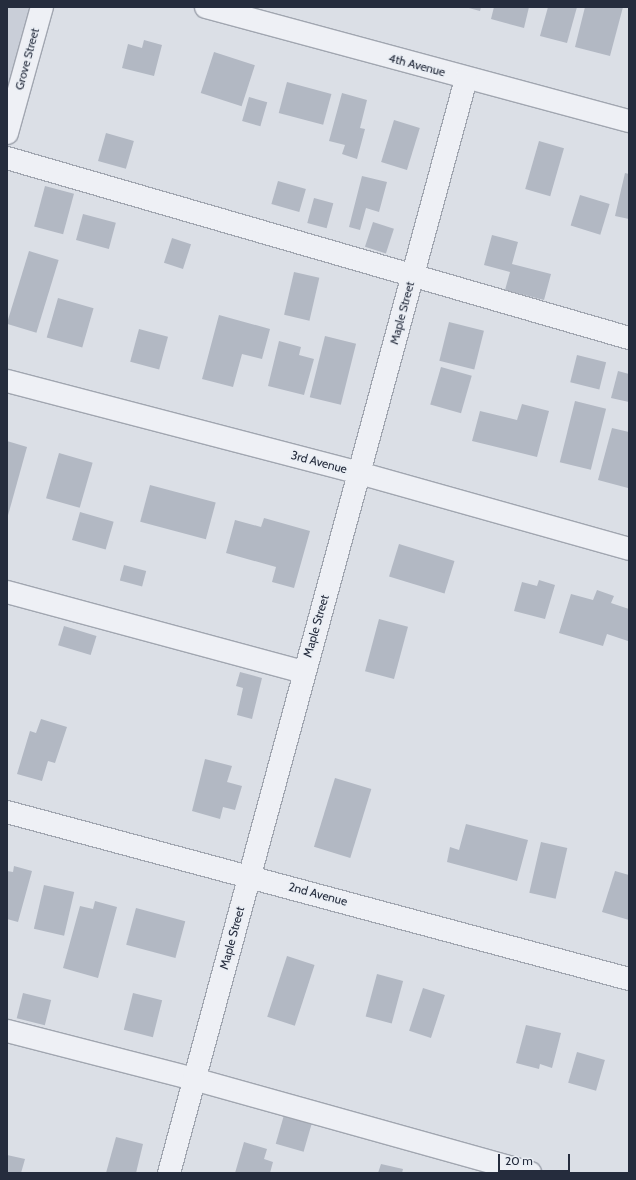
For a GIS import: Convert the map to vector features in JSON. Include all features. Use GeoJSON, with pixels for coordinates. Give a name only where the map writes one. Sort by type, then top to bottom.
{"type":"FeatureCollection","features":[{"type":"Feature","properties":{"kind":"street","name":"Grove Street"},"geometry":{"type":"LineString","coordinates":[[7,133],[42,7]]}},
{"type":"Feature","properties":{"kind":"street","name":"4th Avenue"},"geometry":{"type":"LineString","coordinates":[[206,7],[466,79],[629,121]]}},
{"type":"Feature","properties":{"kind":"street","name":"Maple Street"},"geometry":{"type":"LineString","coordinates":[[169,1173],[248,876],[466,79]]}},
{"type":"Feature","properties":{"kind":"street"},"geometry":{"type":"LineString","coordinates":[[7,158],[413,274],[629,338]]}},
{"type":"Feature","properties":{"kind":"street","name":"3rd Avenue"},"geometry":{"type":"LineString","coordinates":[[7,381],[359,473],[629,549]]}},
{"type":"Feature","properties":{"kind":"street"},"geometry":{"type":"LineString","coordinates":[[7,592],[304,672]]}},
{"type":"Feature","properties":{"kind":"street","name":"2nd Avenue"},"geometry":{"type":"LineString","coordinates":[[7,812],[629,979]]}},
{"type":"Feature","properties":{"kind":"street"},"geometry":{"type":"LineString","coordinates":[[7,1031],[194,1079],[530,1173]]}},
{"type":"Feature","properties":{"kind":"shaded area"},"geometry":{"type":"Polygon","coordinates":[[[7,7],[42,7],[7,133],[7,7]]]}},
{"type":"Feature","properties":{"kind":"building"},"geometry":{"type":"Polygon","coordinates":[[[465,7],[481,7],[480,11],[465,7]]]}},
{"type":"Feature","properties":{"kind":"building"},"geometry":{"type":"Polygon","coordinates":[[[494,7],[529,7],[524,28],[491,19],[494,7]]]}},
{"type":"Feature","properties":{"kind":"building"},"geometry":{"type":"Polygon","coordinates":[[[548,7],[577,7],[567,43],[540,36],[548,7]]]}},
{"type":"Feature","properties":{"kind":"building"},"geometry":{"type":"Polygon","coordinates":[[[585,7],[623,7],[610,56],[575,47],[585,7]]]}},
{"type":"Feature","properties":{"kind":"building"},"geometry":{"type":"Polygon","coordinates":[[[144,40],[162,45],[154,76],[122,68],[128,44],[142,48],[144,40]]]}},
{"type":"Feature","properties":{"kind":"building"},"geometry":{"type":"Polygon","coordinates":[[[214,52],[255,65],[242,106],[201,93],[214,52]]]}},
{"type":"Feature","properties":{"kind":"building"},"geometry":{"type":"Polygon","coordinates":[[[287,82],[331,94],[323,125],[279,113],[287,82]]]}},
{"type":"Feature","properties":{"kind":"building"},"geometry":{"type":"Polygon","coordinates":[[[342,93],[367,100],[360,128],[365,129],[357,159],[342,154],[345,145],[329,141],[342,93]]]}},
{"type":"Feature","properties":{"kind":"building"},"geometry":{"type":"Polygon","coordinates":[[[249,97],[267,102],[260,126],[242,121],[249,97]]]}},
{"type":"Feature","properties":{"kind":"building"},"geometry":{"type":"Polygon","coordinates":[[[394,120],[420,128],[407,170],[381,162],[394,120]]]}},
{"type":"Feature","properties":{"kind":"building"},"geometry":{"type":"Polygon","coordinates":[[[106,133],[134,141],[126,169],[98,161],[106,133]]]}},
{"type":"Feature","properties":{"kind":"building"},"geometry":{"type":"Polygon","coordinates":[[[539,141],[564,148],[550,196],[525,189],[539,141]]]}},
{"type":"Feature","properties":{"kind":"building"},"geometry":{"type":"Polygon","coordinates":[[[625,173],[629,174],[629,219],[615,216],[625,173]]]}},
{"type":"Feature","properties":{"kind":"building"},"geometry":{"type":"Polygon","coordinates":[[[362,176],[387,182],[379,212],[366,208],[360,230],[349,227],[362,176]]]}},
{"type":"Feature","properties":{"kind":"building"},"geometry":{"type":"Polygon","coordinates":[[[278,181],[306,189],[299,212],[271,204],[278,181]]]}},
{"type":"Feature","properties":{"kind":"building"},"geometry":{"type":"Polygon","coordinates":[[[45,186],[74,194],[63,234],[34,227],[45,186]]]}},
{"type":"Feature","properties":{"kind":"building"},"geometry":{"type":"Polygon","coordinates":[[[580,195],[610,204],[600,235],[571,226],[580,195]]]}},
{"type":"Feature","properties":{"kind":"building"},"geometry":{"type":"Polygon","coordinates":[[[314,198],[333,203],[327,228],[307,223],[314,198]]]}},
{"type":"Feature","properties":{"kind":"building"},"geometry":{"type":"Polygon","coordinates":[[[83,214],[116,223],[109,249],[76,240],[83,214]]]}},
{"type":"Feature","properties":{"kind":"building"},"geometry":{"type":"Polygon","coordinates":[[[373,222],[394,229],[386,254],[365,247],[373,222]]]}},
{"type":"Feature","properties":{"kind":"building"},"geometry":{"type":"Polygon","coordinates":[[[492,235],[518,242],[512,264],[551,274],[544,300],[505,290],[510,272],[484,265],[492,235]]]}},
{"type":"Feature","properties":{"kind":"building"},"geometry":{"type":"Polygon","coordinates":[[[172,238],[191,244],[183,269],[164,263],[172,238]]]}},
{"type":"Feature","properties":{"kind":"building"},"geometry":{"type":"Polygon","coordinates":[[[29,251],[59,260],[36,333],[7,324],[29,251]]]}},
{"type":"Feature","properties":{"kind":"building"},"geometry":{"type":"Polygon","coordinates":[[[294,272],[319,278],[309,321],[284,315],[294,272]]]}},
{"type":"Feature","properties":{"kind":"building"},"geometry":{"type":"Polygon","coordinates":[[[58,298],[94,308],[82,348],[47,337],[58,298]]]}},
{"type":"Feature","properties":{"kind":"building"},"geometry":{"type":"Polygon","coordinates":[[[219,315],[270,329],[262,359],[242,354],[233,387],[202,379],[219,315]]]}},
{"type":"Feature","properties":{"kind":"building"},"geometry":{"type":"Polygon","coordinates":[[[449,322],[484,331],[474,370],[439,361],[449,322]]]}},
{"type":"Feature","properties":{"kind":"building"},"geometry":{"type":"Polygon","coordinates":[[[139,329],[168,337],[159,370],[130,362],[139,329]]]}},
{"type":"Feature","properties":{"kind":"building"},"geometry":{"type":"Polygon","coordinates":[[[325,336],[356,344],[341,405],[310,397],[325,336]]]}},
{"type":"Feature","properties":{"kind":"building"},"geometry":{"type":"Polygon","coordinates":[[[279,341],[301,347],[299,355],[314,359],[304,395],[268,386],[279,341]]]}},
{"type":"Feature","properties":{"kind":"building"},"geometry":{"type":"Polygon","coordinates":[[[577,355],[606,362],[599,389],[570,382],[577,355]]]}},
{"type":"Feature","properties":{"kind":"building"},"geometry":{"type":"Polygon","coordinates":[[[441,367],[472,376],[461,413],[430,404],[441,367]]]}},
{"type":"Feature","properties":{"kind":"building"},"geometry":{"type":"Polygon","coordinates":[[[618,371],[629,374],[629,402],[611,398],[618,371]]]}},
{"type":"Feature","properties":{"kind":"building"},"geometry":{"type":"Polygon","coordinates":[[[575,401],[606,409],[591,470],[560,462],[575,401]]]}},
{"type":"Feature","properties":{"kind":"building"},"geometry":{"type":"Polygon","coordinates":[[[522,404],[549,411],[537,457],[472,441],[480,411],[517,420],[522,404]]]}},
{"type":"Feature","properties":{"kind":"building"},"geometry":{"type":"Polygon","coordinates":[[[612,428],[629,432],[628,488],[598,480],[612,428]]]}},
{"type":"Feature","properties":{"kind":"building"},"geometry":{"type":"Polygon","coordinates":[[[7,441],[27,447],[7,519],[7,441]]]}},
{"type":"Feature","properties":{"kind":"building"},"geometry":{"type":"Polygon","coordinates":[[[59,453],[93,463],[80,508],[46,498],[59,453]]]}},
{"type":"Feature","properties":{"kind":"building"},"geometry":{"type":"Polygon","coordinates":[[[150,485],[216,503],[206,539],[140,522],[150,485]]]}},
{"type":"Feature","properties":{"kind":"building"},"geometry":{"type":"Polygon","coordinates":[[[80,512],[114,522],[106,550],[72,540],[80,512]]]}},
{"type":"Feature","properties":{"kind":"building"},"geometry":{"type":"Polygon","coordinates":[[[264,518],[310,531],[294,588],[272,582],[276,567],[226,553],[235,520],[261,527],[264,518]]]}},
{"type":"Feature","properties":{"kind":"building"},"geometry":{"type":"Polygon","coordinates":[[[399,544],[454,561],[445,593],[389,577],[399,544]]]}},
{"type":"Feature","properties":{"kind":"building"},"geometry":{"type":"Polygon","coordinates":[[[124,565],[146,571],[142,586],[120,580],[124,565]]]}},
{"type":"Feature","properties":{"kind":"building"},"geometry":{"type":"Polygon","coordinates":[[[539,580],[555,585],[545,619],[514,611],[522,582],[537,586],[539,580]]]}},
{"type":"Feature","properties":{"kind":"building"},"geometry":{"type":"Polygon","coordinates":[[[597,590],[614,596],[611,603],[629,609],[628,641],[607,634],[603,646],[559,633],[571,594],[593,600],[597,590]]]}},
{"type":"Feature","properties":{"kind":"building"},"geometry":{"type":"Polygon","coordinates":[[[379,619],[408,627],[394,679],[365,671],[379,619]]]}},
{"type":"Feature","properties":{"kind":"building"},"geometry":{"type":"Polygon","coordinates":[[[64,626],[97,636],[91,655],[58,645],[64,626]]]}},
{"type":"Feature","properties":{"kind":"building"},"geometry":{"type":"Polygon","coordinates":[[[240,672],[262,678],[252,719],[237,715],[243,688],[236,686],[240,672]]]}},
{"type":"Feature","properties":{"kind":"building"},"geometry":{"type":"Polygon","coordinates":[[[41,719],[67,727],[55,763],[48,761],[42,781],[17,774],[30,731],[36,733],[41,719]]]}},
{"type":"Feature","properties":{"kind":"building"},"geometry":{"type":"Polygon","coordinates":[[[205,759],[232,766],[227,782],[242,786],[235,810],[223,807],[220,819],[192,811],[205,759]]]}},
{"type":"Feature","properties":{"kind":"building"},"geometry":{"type":"Polygon","coordinates":[[[335,778],[371,789],[350,858],[314,847],[335,778]]]}},
{"type":"Feature","properties":{"kind":"building"},"geometry":{"type":"Polygon","coordinates":[[[466,824],[528,840],[517,881],[447,862],[450,847],[459,850],[466,824]]]}},
{"type":"Feature","properties":{"kind":"building"},"geometry":{"type":"Polygon","coordinates":[[[541,842],[567,848],[556,899],[529,893],[541,842]]]}},
{"type":"Feature","properties":{"kind":"building"},"geometry":{"type":"Polygon","coordinates":[[[14,866],[32,871],[18,922],[7,919],[7,871],[13,872],[14,866]]]}},
{"type":"Feature","properties":{"kind":"building"},"geometry":{"type":"Polygon","coordinates":[[[615,871],[629,875],[629,920],[602,912],[615,871]]]}},
{"type":"Feature","properties":{"kind":"building"},"geometry":{"type":"Polygon","coordinates":[[[44,885],[74,892],[64,936],[34,929],[44,885]]]}},
{"type":"Feature","properties":{"kind":"building"},"geometry":{"type":"Polygon","coordinates":[[[95,901],[117,907],[98,978],[63,968],[80,906],[93,909],[95,901]]]}},
{"type":"Feature","properties":{"kind":"building"},"geometry":{"type":"Polygon","coordinates":[[[136,908],[185,921],[175,958],[126,945],[136,908]]]}},
{"type":"Feature","properties":{"kind":"building"},"geometry":{"type":"Polygon","coordinates":[[[287,956],[315,965],[295,1026],[267,1017],[287,956]]]}},
{"type":"Feature","properties":{"kind":"building"},"geometry":{"type":"Polygon","coordinates":[[[377,974],[403,981],[392,1023],[366,1017],[377,974]]]}},
{"type":"Feature","properties":{"kind":"building"},"geometry":{"type":"Polygon","coordinates":[[[423,988],[445,995],[431,1038],[409,1031],[423,988]]]}},
{"type":"Feature","properties":{"kind":"building"},"geometry":{"type":"Polygon","coordinates":[[[23,993],[51,1000],[45,1025],[17,1018],[23,993]]]}},
{"type":"Feature","properties":{"kind":"building"},"geometry":{"type":"Polygon","coordinates":[[[133,993],[162,1000],[153,1037],[124,1030],[133,993]]]}},
{"type":"Feature","properties":{"kind":"building"},"geometry":{"type":"Polygon","coordinates":[[[526,1025],[561,1033],[552,1068],[540,1064],[539,1069],[516,1063],[526,1025]]]}},
{"type":"Feature","properties":{"kind":"building"},"geometry":{"type":"Polygon","coordinates":[[[577,1052],[605,1060],[596,1091],[568,1083],[577,1052]]]}},
{"type":"Feature","properties":{"kind":"building"},"geometry":{"type":"Polygon","coordinates":[[[284,1115],[312,1123],[304,1152],[276,1144],[284,1115]]]}},
{"type":"Feature","properties":{"kind":"building"},"geometry":{"type":"Polygon","coordinates":[[[116,1137],[143,1144],[136,1173],[106,1173],[116,1137]]]}},
{"type":"Feature","properties":{"kind":"building"},"geometry":{"type":"Polygon","coordinates":[[[244,1142],[267,1149],[264,1159],[273,1162],[270,1173],[235,1173],[244,1142]]]}},
{"type":"Feature","properties":{"kind":"building"},"geometry":{"type":"Polygon","coordinates":[[[7,1155],[25,1159],[21,1173],[7,1173],[7,1155]]]}},
{"type":"Feature","properties":{"kind":"building"},"geometry":{"type":"Polygon","coordinates":[[[381,1164],[403,1169],[402,1173],[378,1173],[381,1164]]]}}]}
